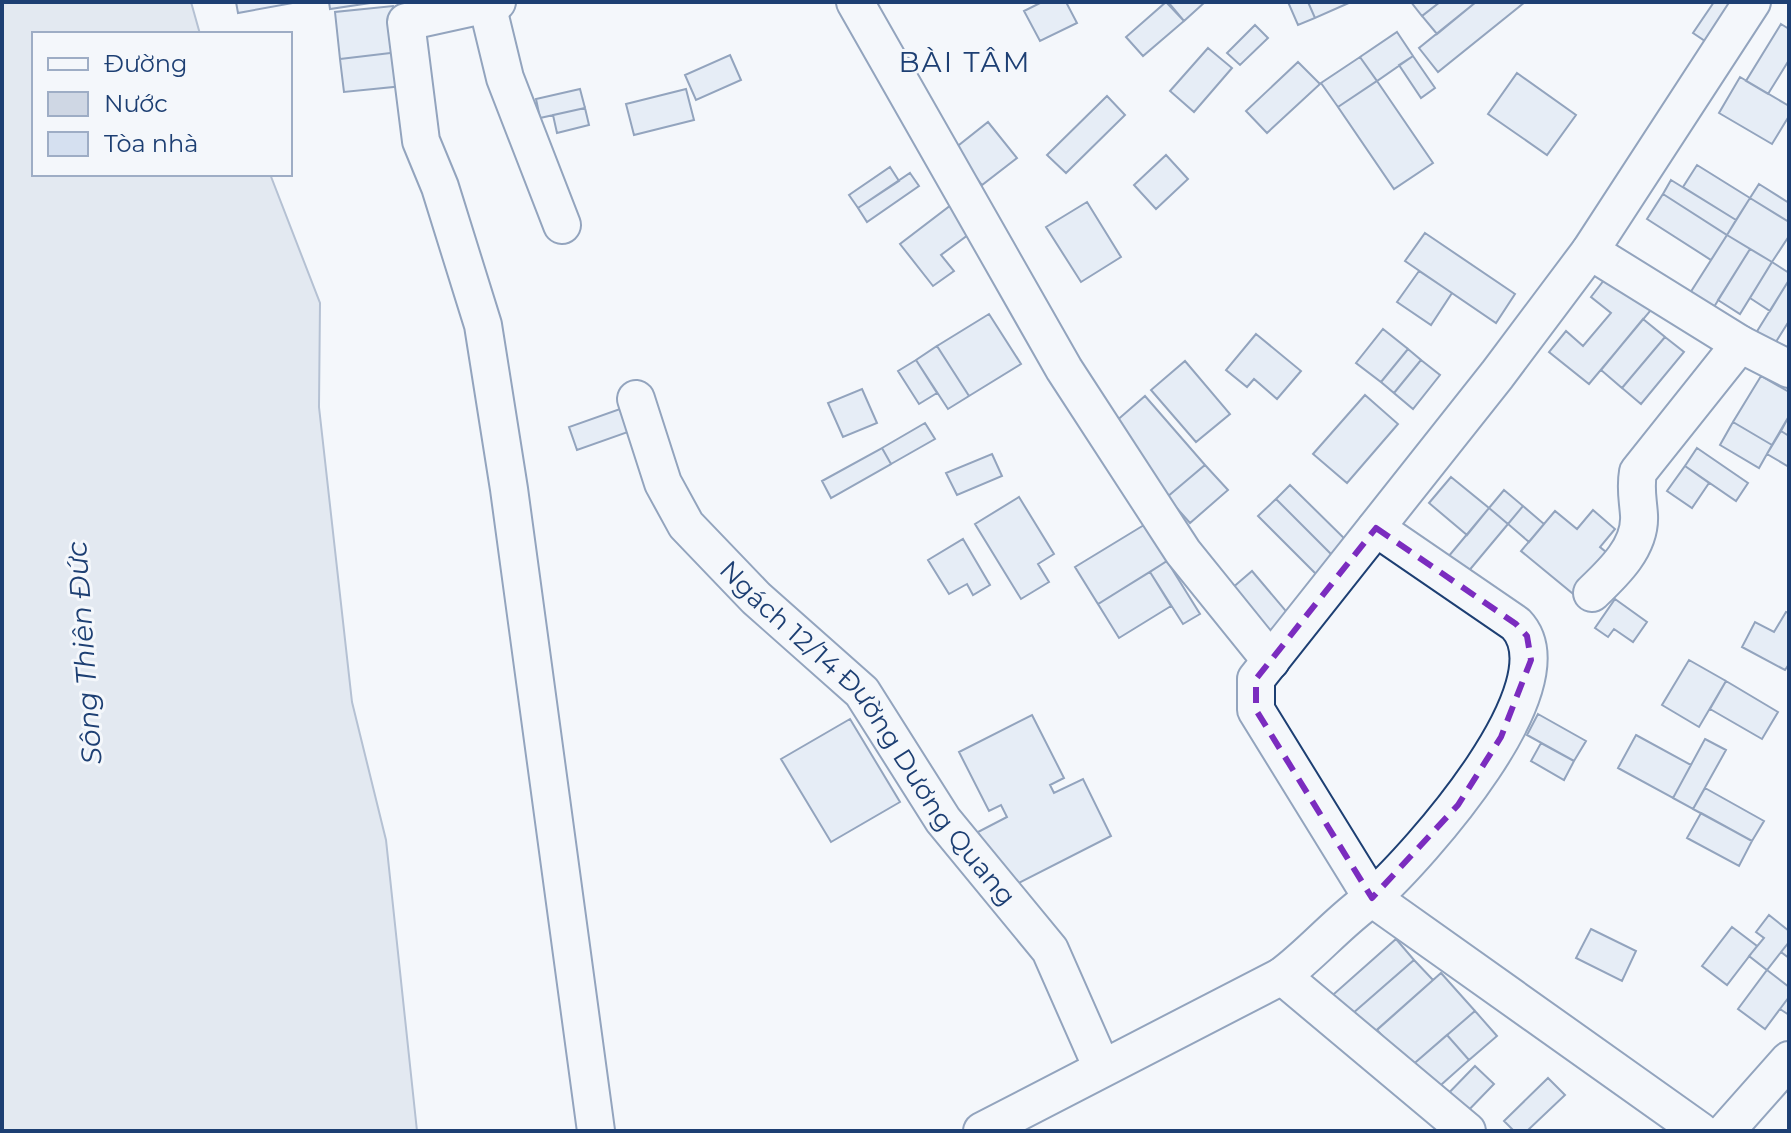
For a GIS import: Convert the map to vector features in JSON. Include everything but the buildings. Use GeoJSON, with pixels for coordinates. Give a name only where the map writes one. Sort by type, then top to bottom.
{"type":"FeatureCollection","features":[{"type":"Feature","properties":{"kind":"street"},"geometry":{"type":"LineString","coordinates":[[855,2],[1064,369],[1183,552],[1271,661]]}},
{"type":"Feature","properties":{"kind":"street"},"geometry":{"type":"LineString","coordinates":[[1700,1131],[1372,898],[1256,710],[1256,679],[1590,251],[1752,2]]}},
{"type":"Feature","properties":{"kind":"street"},"geometry":{"type":"LineString","coordinates":[[562,225],[505,78],[492,3],[406,22],[421,141],[440,187],[483,325],[511,505],[596,1131]]}},
{"type":"Feature","properties":{"kind":"street"},"geometry":{"type":"LineString","coordinates":[[1590,251],[1740,344],[1789,369]]}},
{"type":"Feature","properties":{"kind":"street"},"geometry":{"type":"LineString","coordinates":[[1592,593],[1617,569],[1633,544],[1639,517],[1634,494],[1638,472],[1740,344]]}},
{"type":"Feature","properties":{"kind":"street","name":"Ngách 12/14 Đường Dương Quang"},"geometry":{"type":"LineString","coordinates":[[636,399],[663,483],[686,525],[756,598],[862,692],[943,820],[1050,950],[1102,1068]]}},
{"type":"Feature","properties":{"kind":"street"},"geometry":{"type":"LineString","coordinates":[[982,1131],[1282,976],[1338,922],[1372,898],[1410,864],[1458,805],[1501,737],[1531,660],[1527,636],[1516,624],[1376,528]]}},
{"type":"Feature","properties":{"kind":"street"},"geometry":{"type":"LineString","coordinates":[[1282,976],[1467,1131]]}},
{"type":"Feature","properties":{"kind":"street"},"geometry":{"type":"LineString","coordinates":[[1726,1131],[1789,1060]]}},
{"type":"Feature","properties":{"kind":"highlighted area"},"geometry":{"type":"Polygon","coordinates":[[[1376,528],[1516,624],[1527,636],[1531,660],[1501,737],[1458,805],[1372,898],[1256,710],[1256,679],[1376,528]]]}},
{"type":"Feature","properties":{"kind":"water","name":"Sông Thiên Đức"},"geometry":{"type":"Polygon","coordinates":[[[2,2],[191,2],[199,32],[32,32],[32,176],[271,176],[320,303],[319,407],[352,702],[386,840],[417,1131],[2,1131],[2,2]]]}},
{"type":"Feature","properties":{"kind":"district","name":"BÀI TÂM"},"geometry":{"type":"Point","coordinates":[965,62]}}]}
